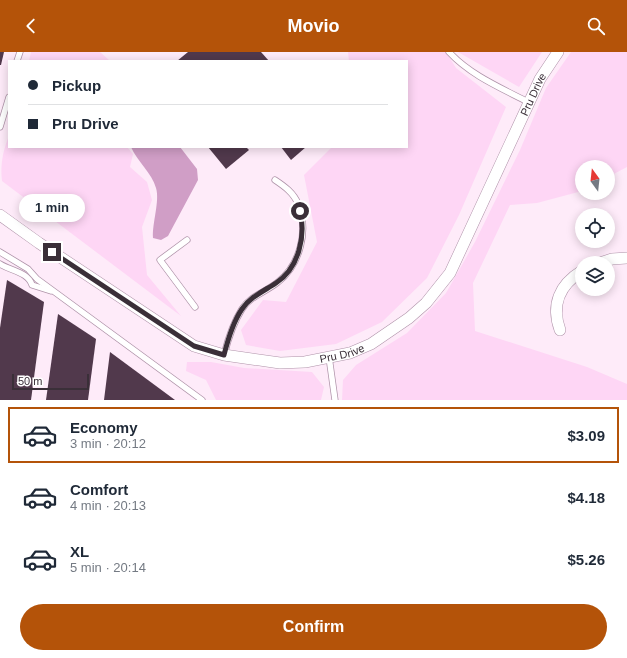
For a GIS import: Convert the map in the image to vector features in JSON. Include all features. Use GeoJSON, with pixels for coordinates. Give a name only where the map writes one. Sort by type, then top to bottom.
{"type":"FeatureCollection","features":[{"type":"Feature","properties":{"kind":"street","name":"Pru Drive"},"geometry":{"type":"LineString","coordinates":[[0,215],[39,243],[194,346],[224,355],[280,363],[305,362],[350,353],[391,332],[409,318],[441,286],[450,273],[528,102],[540,79],[558,52]]}},
{"type":"Feature","properties":{"kind":"street"},"geometry":{"type":"LineString","coordinates":[[615,259],[627,258]]}},
{"type":"Feature","properties":{"kind":"street"},"geometry":{"type":"LineString","coordinates":[[560,330],[556,318],[556,301],[565,286],[575,278]]}},
{"type":"Feature","properties":{"kind":"lane"},"geometry":{"type":"LineString","coordinates":[[449,52],[459,63],[471,71],[528,102]]}},
{"type":"Feature","properties":{"kind":"lane"},"geometry":{"type":"LineString","coordinates":[[0,127],[8,100]]}},
{"type":"Feature","properties":{"kind":"lane"},"geometry":{"type":"LineString","coordinates":[[224,355],[229,337],[242,309],[251,299],[278,282],[294,263],[299,252],[302,219],[298,203],[290,191],[275,180]]}},
{"type":"Feature","properties":{"kind":"lane"},"geometry":{"type":"LineString","coordinates":[[187,240],[160,260],[195,307]]}},
{"type":"Feature","properties":{"kind":"lane"},"geometry":{"type":"LineString","coordinates":[[0,252],[28,268],[37,279],[202,400]]}},
{"type":"Feature","properties":{"kind":"lane"},"geometry":{"type":"LineString","coordinates":[[0,264],[7,269],[19,272],[30,280],[32,285],[55,292]]}},
{"type":"Feature","properties":{"kind":"lane"},"geometry":{"type":"LineString","coordinates":[[329,357],[335,400]]}},
{"type":"Feature","properties":{"kind":"shaded area"},"geometry":{"type":"Polygon","coordinates":[[[31,52],[100,52],[109,60],[29,60],[31,52]]]}},
{"type":"Feature","properties":{"kind":"shaded area"},"geometry":{"type":"Polygon","coordinates":[[[348,52],[446,52],[456,68],[506,107],[459,215],[427,278],[382,322],[336,344],[280,351],[246,345],[241,330],[263,300],[286,302],[317,242],[304,175],[331,148],[408,148],[408,60],[349,60],[348,52]]]}},
{"type":"Feature","properties":{"kind":"shaded area"},"geometry":{"type":"Polygon","coordinates":[[[458,52],[542,52],[519,87],[458,52]]]}},
{"type":"Feature","properties":{"kind":"shaded area"},"geometry":{"type":"Polygon","coordinates":[[[571,52],[627,52],[627,167],[615,173],[615,160],[575,160],[575,193],[537,203],[510,205],[473,283],[475,331],[587,367],[627,384],[627,400],[342,400],[343,380],[356,365],[407,333],[446,293],[475,242],[520,150],[546,88],[571,52]]]}},
{"type":"Feature","properties":{"kind":"shaded area"},"geometry":{"type":"Polygon","coordinates":[[[8,139],[8,148],[128,148],[133,154],[130,167],[147,182],[152,200],[142,227],[147,275],[181,316],[2,181],[2,158],[8,139]]]}},
{"type":"Feature","properties":{"kind":"shaded area"},"geometry":{"type":"Polygon","coordinates":[[[132,148],[181,148],[197,169],[198,180],[168,236],[161,240],[153,238],[157,206],[156,188],[151,177],[132,148]]]}},
{"type":"Feature","properties":{"kind":"shaded area"},"geometry":{"type":"Polygon","coordinates":[[[187,362],[211,362],[244,368],[312,372],[324,387],[321,400],[216,400],[206,380],[186,371],[187,362]]]}},
{"type":"Feature","properties":{"kind":"building"},"geometry":{"type":"Polygon","coordinates":[[[0,52],[4,52],[1,65],[0,65],[0,52]]]}},
{"type":"Feature","properties":{"kind":"building"},"geometry":{"type":"Polygon","coordinates":[[[188,52],[261,52],[268,60],[178,60],[188,52]]]}},
{"type":"Feature","properties":{"kind":"building"},"geometry":{"type":"Polygon","coordinates":[[[209,148],[247,148],[249,150],[226,169],[209,148]]]}},
{"type":"Feature","properties":{"kind":"building"},"geometry":{"type":"Polygon","coordinates":[[[282,148],[305,148],[291,160],[282,148]]]}},
{"type":"Feature","properties":{"kind":"building"},"geometry":{"type":"Polygon","coordinates":[[[7,280],[44,302],[31,400],[0,400],[0,328],[7,280]]]}},
{"type":"Feature","properties":{"kind":"building"},"geometry":{"type":"Polygon","coordinates":[[[58,314],[96,339],[88,400],[46,400],[58,314]]]}},
{"type":"Feature","properties":{"kind":"building"},"geometry":{"type":"Polygon","coordinates":[[[110,352],[175,400],[104,400],[110,352]]]}},
{"type":"Feature","properties":{"kind":"route"},"geometry":{"type":"LineString","coordinates":[[52,252],[194,346],[224,355],[229,337],[242,309],[251,299],[278,282],[288,272],[294,263],[299,252],[301,239],[302,219],[300,211]]}}]}
